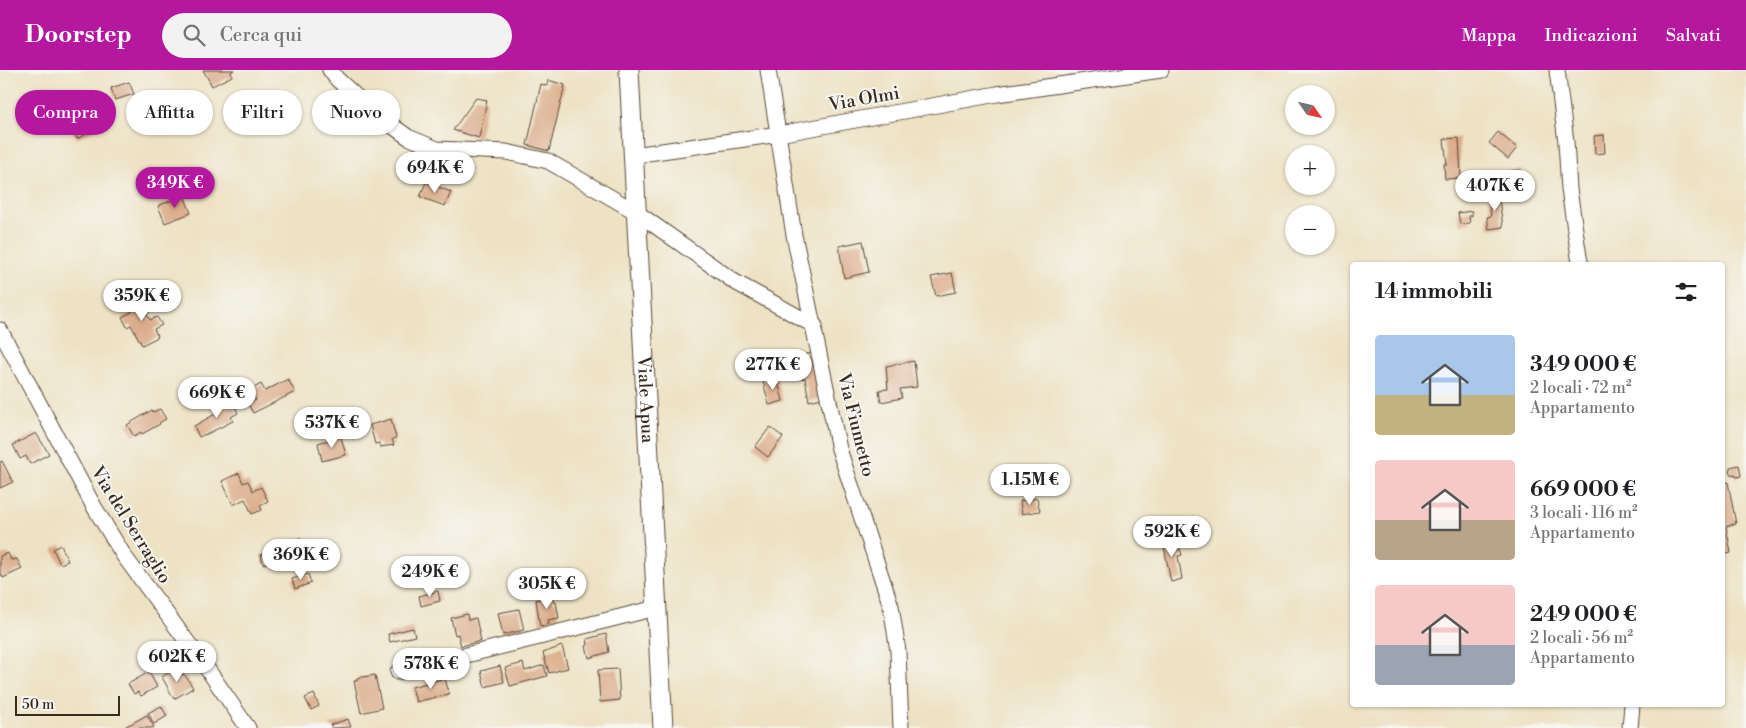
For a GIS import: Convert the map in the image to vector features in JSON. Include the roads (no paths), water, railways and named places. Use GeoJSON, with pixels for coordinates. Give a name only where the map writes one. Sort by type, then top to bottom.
{"type":"FeatureCollection","features":[{"type":"Feature","properties":{"kind":"street"},"geometry":{"type":"LineString","coordinates":[[330,70],[337,79],[373,112],[408,136],[437,149],[506,152],[548,160],[636,212],[735,282],[815,326]]}},
{"type":"Feature","properties":{"kind":"street","name":"Viale Apua"},"geometry":{"type":"LineString","coordinates":[[629,70],[663,728]]}},
{"type":"Feature","properties":{"kind":"street","name":"Via Fiumetto"},"geometry":{"type":"LineString","coordinates":[[768,70],[794,235],[840,449],[891,606],[898,651],[901,728]]}},
{"type":"Feature","properties":{"kind":"street","name":"Via Olmi"},"geometry":{"type":"LineString","coordinates":[[634,155],[779,134],[997,94],[1160,70]]}},
{"type":"Feature","properties":{"kind":"street"},"geometry":{"type":"LineString","coordinates":[[1557,70],[1566,142],[1569,190],[1580,262]]}},
{"type":"Feature","properties":{"kind":"street","name":"Via del Serraglio"},"geometry":{"type":"LineString","coordinates":[[0,330],[93,505],[119,547],[248,728]]}},
{"type":"Feature","properties":{"kind":"street"},"geometry":{"type":"LineString","coordinates":[[398,672],[656,608]]}},
{"type":"Feature","properties":{"kind":"street"},"geometry":{"type":"LineString","coordinates":[[1630,728],[1632,707]]}}]}
